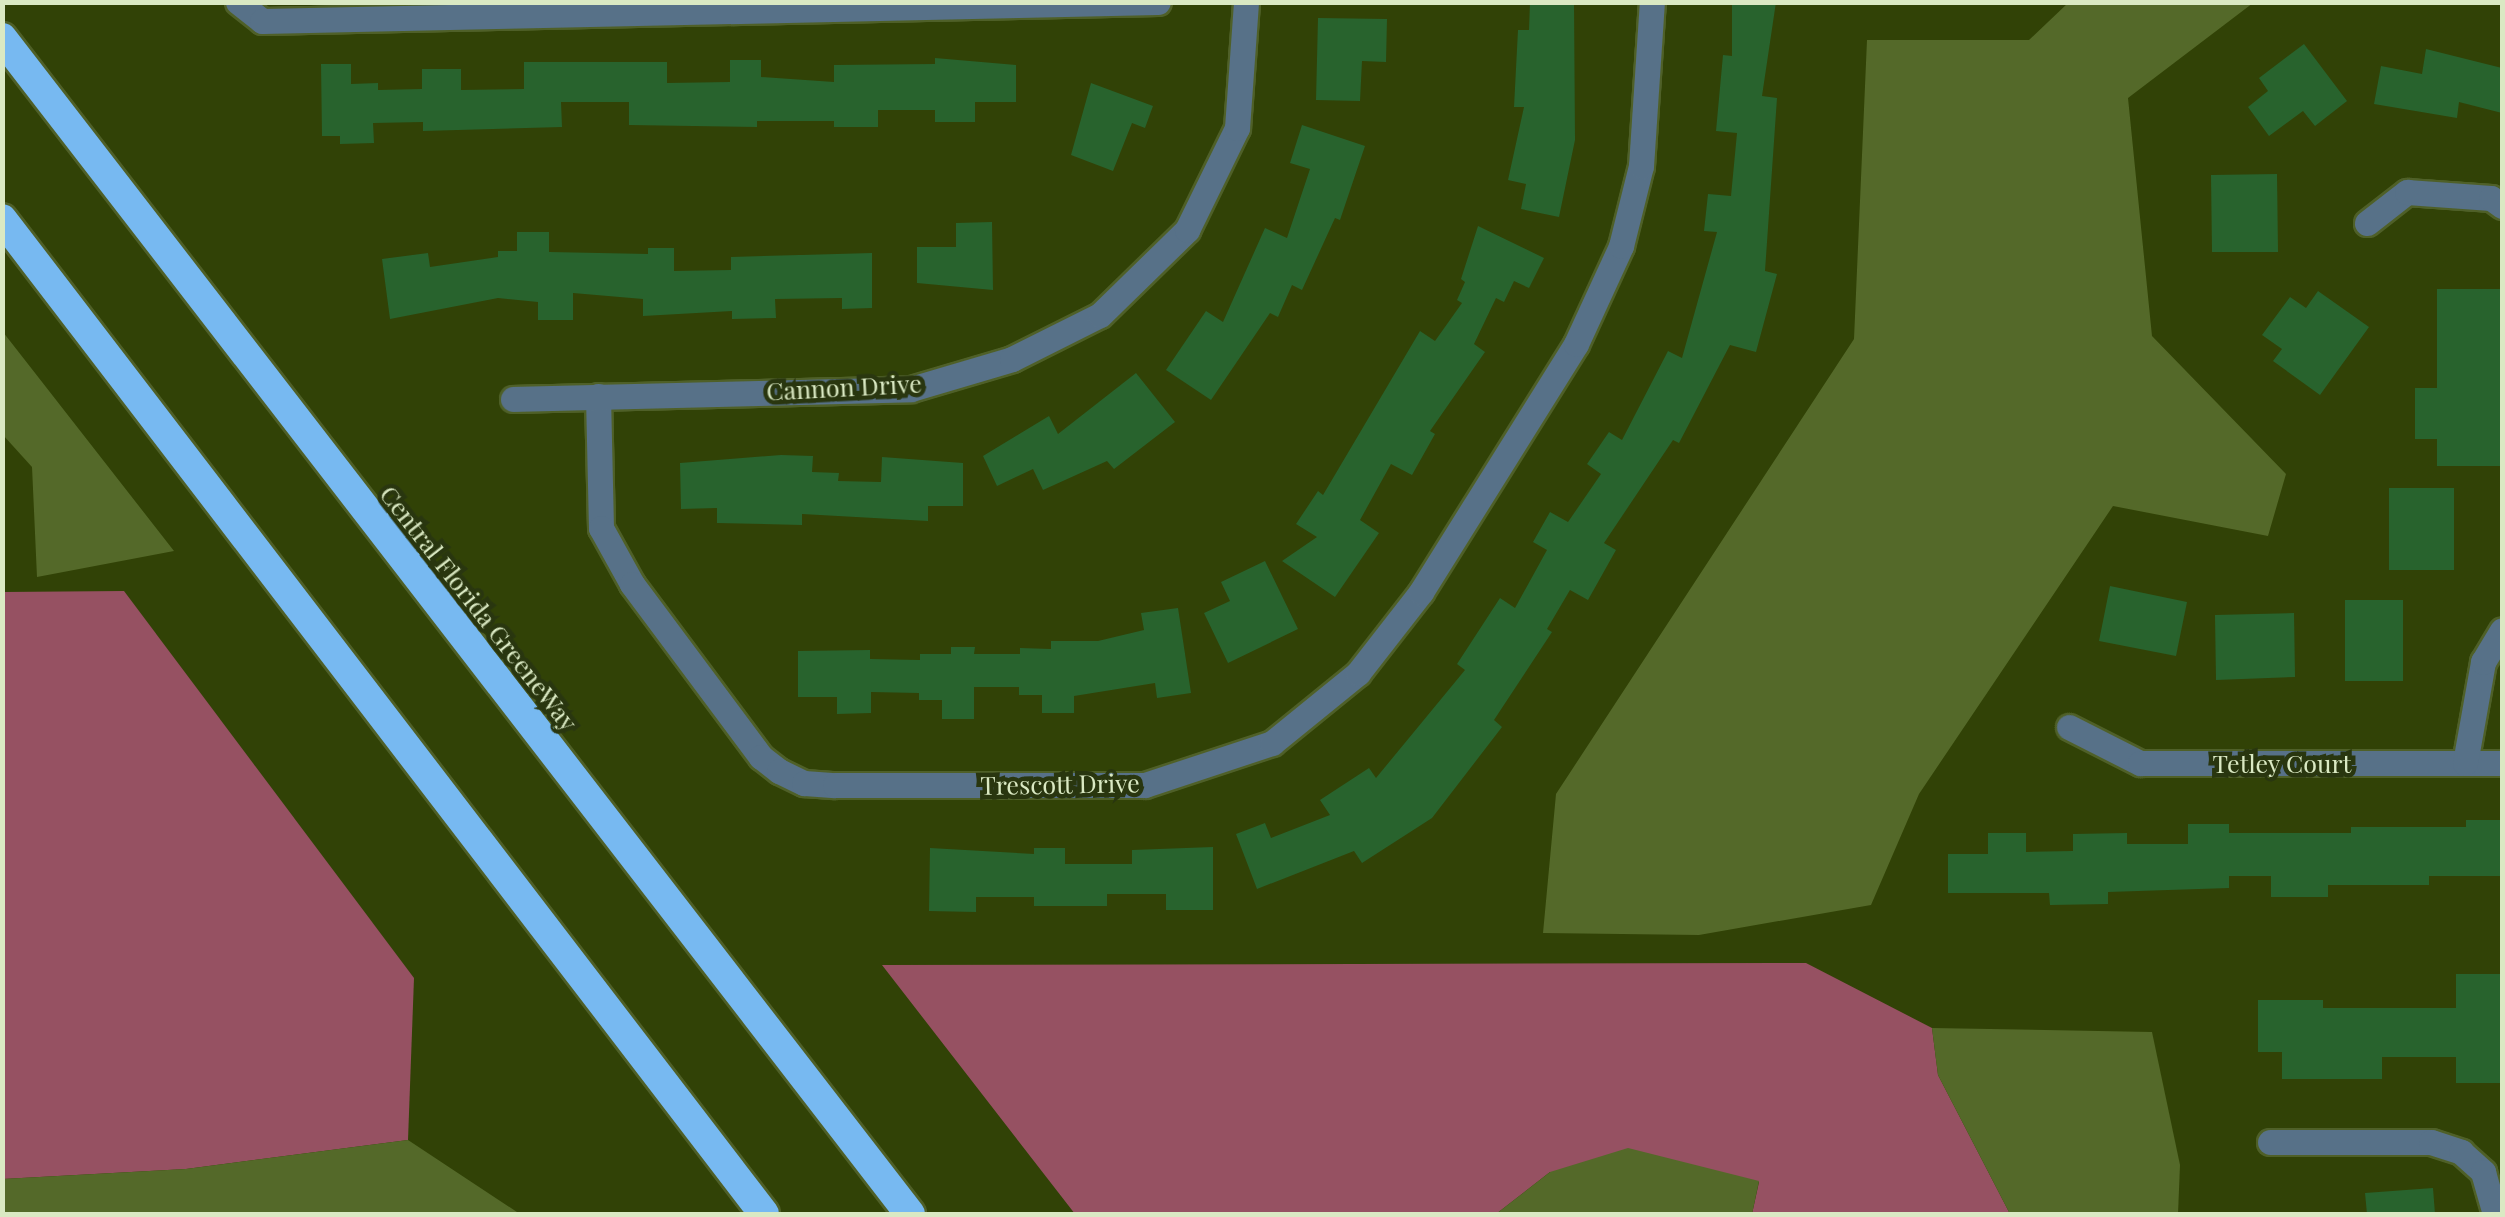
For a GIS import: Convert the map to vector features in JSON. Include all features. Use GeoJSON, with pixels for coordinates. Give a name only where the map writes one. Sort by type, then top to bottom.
{"type":"FeatureCollection","features":[{"type":"Feature","properties":{"kind":"highway","name":"Central Florida GreeneWay"},"geometry":{"type":"LineString","coordinates":[[2,38],[910,1214]]}},
{"type":"Feature","properties":{"kind":"highway"},"geometry":{"type":"LineString","coordinates":[[2,218],[764,1214]]}},
{"type":"Feature","properties":{"kind":"street"},"geometry":{"type":"LineString","coordinates":[[238,2],[262,21],[1158,2]]}},
{"type":"Feature","properties":{"kind":"street","name":"Cannon Drive"},"geometry":{"type":"LineString","coordinates":[[513,399],[912,389],[1012,358],[1100,315],[1187,230],[1237,128],[1246,2]]}},
{"type":"Feature","properties":{"kind":"street","name":"Trescott Drive"},"geometry":{"type":"LineString","coordinates":[[598,396],[601,528],[632,584],[761,757],[779,771],[804,782],[836,785],[1145,785],[1272,743],[1358,673],[1421,592],[1576,344],[1621,246],[1641,166],[1652,2]]}},
{"type":"Feature","properties":{"kind":"street"},"geometry":{"type":"LineString","coordinates":[[2367,223],[2407,192],[2491,198],[2502,206]]}},
{"type":"Feature","properties":{"kind":"street"},"geometry":{"type":"LineString","coordinates":[[2465,763],[2483,662],[2502,630]]}},
{"type":"Feature","properties":{"kind":"street","name":"Tetley Court"},"geometry":{"type":"LineString","coordinates":[[2069,728],[2140,762],[2502,763]]}},
{"type":"Feature","properties":{"kind":"street"},"geometry":{"type":"LineString","coordinates":[[2270,1142],[2432,1142],[2461,1152],[2482,1172],[2495,1214]]}},
{"type":"Feature","properties":{"kind":"shaded area"},"geometry":{"type":"Polygon","coordinates":[[[2068,3],[2253,3],[2128,98],[2152,336],[2286,474],[2268,536],[2113,506],[1919,794],[1871,905],[1699,935],[1543,933],[1556,794],[1854,339],[1867,40],[2029,40],[2068,3]]]}},
{"type":"Feature","properties":{"kind":"shaded area"},"geometry":{"type":"Polygon","coordinates":[[[3,332],[174,551],[37,577],[32,467],[3,435],[3,332]]]}},
{"type":"Feature","properties":{"kind":"shaded area"},"geometry":{"type":"Polygon","coordinates":[[[124,591],[414,978],[408,1140],[186,1169],[3,1179],[3,592],[124,591]]]}},
{"type":"Feature","properties":{"kind":"shaded area"},"geometry":{"type":"Polygon","coordinates":[[[1806,963],[1932,1028],[1938,1075],[2010,1214],[1752,1214],[1759,1182],[1550,1172],[1496,1214],[1075,1214],[882,965],[1806,963]]]}},
{"type":"Feature","properties":{"kind":"shaded area"},"geometry":{"type":"Polygon","coordinates":[[[1932,1028],[2152,1032],[2180,1165],[2178,1214],[2010,1214],[1938,1075],[1932,1028]]]}},
{"type":"Feature","properties":{"kind":"shaded area"},"geometry":{"type":"Polygon","coordinates":[[[408,1140],[520,1214],[3,1214],[3,1179],[186,1169],[408,1140]]]}},
{"type":"Feature","properties":{"kind":"shaded area"},"geometry":{"type":"Polygon","coordinates":[[[1628,1148],[1759,1181],[1752,1214],[1496,1214],[1550,1172],[1628,1148]]]}},
{"type":"Feature","properties":{"kind":"building"},"geometry":{"type":"Polygon","coordinates":[[[1530,2],[1574,2],[1575,140],[1559,217],[1521,209],[1526,184],[1508,180],[1524,107],[1514,107],[1518,30],[1529,30],[1530,2]]]}},
{"type":"Feature","properties":{"kind":"building"},"geometry":{"type":"Polygon","coordinates":[[[1732,2],[1776,2],[1762,96],[1777,98],[1765,271],[1777,274],[1756,352],[1730,345],[1679,443],[1673,440],[1604,543],[1616,550],[1588,600],[1570,590],[1547,629],[1552,632],[1494,720],[1502,727],[1432,818],[1362,863],[1354,851],[1257,889],[1236,834],[1265,823],[1271,838],[1330,815],[1320,800],[1369,768],[1376,778],[1465,670],[1457,664],[1500,598],[1515,608],[1547,550],[1533,542],[1550,512],[1568,522],[1601,474],[1587,464],[1609,432],[1622,440],[1668,351],[1682,358],[1717,232],[1704,231],[1708,194],[1731,196],[1737,133],[1716,131],[1723,55],[1732,56],[1732,2]]]}},
{"type":"Feature","properties":{"kind":"building"},"geometry":{"type":"Polygon","coordinates":[[[1318,18],[1387,19],[1386,62],[1362,61],[1360,101],[1316,100],[1318,18]]]}},
{"type":"Feature","properties":{"kind":"building"},"geometry":{"type":"Polygon","coordinates":[[[2304,44],[2347,101],[2315,126],[2303,111],[2269,136],[2248,107],[2268,91],[2259,78],[2304,44]]]}},
{"type":"Feature","properties":{"kind":"building"},"geometry":{"type":"Polygon","coordinates":[[[2426,49],[2502,68],[2502,113],[2459,102],[2457,118],[2374,104],[2381,66],[2422,74],[2426,49]]]}},
{"type":"Feature","properties":{"kind":"building"},"geometry":{"type":"Polygon","coordinates":[[[935,58],[1016,65],[1016,102],[975,102],[975,122],[935,122],[935,110],[878,110],[878,127],[834,127],[834,121],[757,121],[757,127],[629,125],[629,102],[561,102],[562,127],[423,131],[423,122],[373,123],[374,143],[340,144],[340,136],[322,136],[321,64],[351,64],[351,84],[378,83],[378,90],[422,89],[422,69],[461,69],[461,90],[524,89],[524,62],[667,62],[667,83],[730,82],[730,60],[761,60],[761,77],[834,82],[834,65],[935,64],[935,58]]]}},
{"type":"Feature","properties":{"kind":"building"},"geometry":{"type":"Polygon","coordinates":[[[1091,83],[1153,106],[1145,128],[1132,123],[1113,171],[1071,155],[1091,83]]]}},
{"type":"Feature","properties":{"kind":"building"},"geometry":{"type":"Polygon","coordinates":[[[1302,125],[1365,146],[1340,220],[1335,218],[1302,290],[1292,285],[1278,317],[1270,313],[1211,400],[1166,370],[1206,311],[1223,322],[1265,228],[1287,238],[1310,169],[1290,163],[1302,125]]]}},
{"type":"Feature","properties":{"kind":"building"},"geometry":{"type":"Polygon","coordinates":[[[2277,174],[2278,252],[2212,252],[2211,175],[2277,174]]]}},
{"type":"Feature","properties":{"kind":"building"},"geometry":{"type":"Polygon","coordinates":[[[992,222],[993,290],[917,283],[917,247],[956,247],[956,223],[992,222]]]}},
{"type":"Feature","properties":{"kind":"building"},"geometry":{"type":"Polygon","coordinates":[[[1478,226],[1544,258],[1529,288],[1514,281],[1504,302],[1496,298],[1474,344],[1485,352],[1430,431],[1435,434],[1412,475],[1391,464],[1360,520],[1379,533],[1335,597],[1282,561],[1317,537],[1296,524],[1318,491],[1323,495],[1420,331],[1435,341],[1462,303],[1457,300],[1465,282],[1461,279],[1478,226]]]}},
{"type":"Feature","properties":{"kind":"building"},"geometry":{"type":"Polygon","coordinates":[[[517,232],[549,232],[549,252],[648,254],[648,248],[674,248],[674,271],[731,270],[731,257],[872,253],[872,308],[842,309],[842,298],[775,299],[776,318],[732,319],[732,311],[643,316],[643,299],[573,293],[573,320],[538,320],[538,302],[498,298],[390,319],[382,259],[428,253],[430,267],[498,257],[498,251],[517,251],[517,232]]]}},
{"type":"Feature","properties":{"kind":"building"},"geometry":{"type":"Polygon","coordinates":[[[2437,289],[2502,289],[2502,466],[2437,466],[2437,439],[2415,439],[2415,388],[2437,388],[2437,289]]]}},
{"type":"Feature","properties":{"kind":"building"},"geometry":{"type":"Polygon","coordinates":[[[2318,291],[2369,327],[2320,395],[2273,361],[2282,349],[2262,335],[2290,297],[2306,308],[2318,291]]]}},
{"type":"Feature","properties":{"kind":"building"},"geometry":{"type":"Polygon","coordinates":[[[1136,373],[1175,422],[1114,469],[1107,461],[1043,490],[1033,469],[997,486],[983,456],[1049,416],[1058,434],[1136,373]]]}},
{"type":"Feature","properties":{"kind":"building"},"geometry":{"type":"Polygon","coordinates":[[[813,456],[812,472],[839,473],[838,481],[881,482],[882,457],[963,463],[963,506],[928,506],[928,521],[802,514],[802,525],[717,523],[717,508],[681,509],[680,463],[813,456]]]}},
{"type":"Feature","properties":{"kind":"building"},"geometry":{"type":"Polygon","coordinates":[[[2389,488],[2454,488],[2454,570],[2389,570],[2389,488]]]}},
{"type":"Feature","properties":{"kind":"building"},"geometry":{"type":"Polygon","coordinates":[[[1265,561],[1298,629],[1228,663],[1204,613],[1230,601],[1221,582],[1265,561]]]}},
{"type":"Feature","properties":{"kind":"building"},"geometry":{"type":"Polygon","coordinates":[[[2110,586],[2187,602],[2176,656],[2099,641],[2110,586]]]}},
{"type":"Feature","properties":{"kind":"building"},"geometry":{"type":"Polygon","coordinates":[[[2345,600],[2403,600],[2403,681],[2345,681],[2345,600]]]}},
{"type":"Feature","properties":{"kind":"building"},"geometry":{"type":"Polygon","coordinates":[[[1178,608],[1191,693],[1157,698],[1155,683],[1074,696],[1074,713],[1042,713],[1042,695],[1019,695],[1019,687],[974,687],[974,719],[942,719],[942,700],[919,700],[919,693],[871,692],[871,713],[837,714],[837,697],[798,697],[798,651],[870,650],[870,659],[920,660],[920,654],[951,654],[951,647],[975,647],[974,654],[1020,654],[1020,648],[1051,649],[1051,641],[1098,641],[1144,630],[1141,613],[1178,608]]]}},
{"type":"Feature","properties":{"kind":"building"},"geometry":{"type":"Polygon","coordinates":[[[2294,613],[2295,677],[2216,680],[2215,615],[2294,613]]]}},
{"type":"Feature","properties":{"kind":"building"},"geometry":{"type":"Polygon","coordinates":[[[2466,820],[2502,820],[2502,876],[2429,876],[2429,885],[2328,885],[2328,897],[2271,897],[2271,876],[2229,876],[2229,888],[2108,892],[2108,904],[2050,905],[2049,893],[1948,893],[1948,854],[1988,854],[1988,833],[2026,833],[2026,852],[2073,851],[2073,834],[2127,833],[2127,844],[2188,844],[2188,824],[2229,824],[2229,833],[2351,833],[2351,827],[2466,827],[2466,820]]]}},
{"type":"Feature","properties":{"kind":"building"},"geometry":{"type":"Polygon","coordinates":[[[1213,847],[1213,910],[1166,910],[1166,894],[1107,894],[1107,906],[1034,906],[1034,897],[976,897],[976,912],[929,911],[930,848],[1034,854],[1034,848],[1065,848],[1065,864],[1132,864],[1132,850],[1213,847]]]}},
{"type":"Feature","properties":{"kind":"building"},"geometry":{"type":"Polygon","coordinates":[[[2456,974],[2500,974],[2502,1083],[2456,1083],[2456,1057],[2382,1057],[2382,1079],[2282,1079],[2282,1052],[2258,1052],[2258,1000],[2323,1000],[2323,1008],[2456,1008],[2456,974]]]}},
{"type":"Feature","properties":{"kind":"building"},"geometry":{"type":"Polygon","coordinates":[[[2433,1188],[2435,1214],[2367,1214],[2365,1193],[2433,1188]]]}}]}
